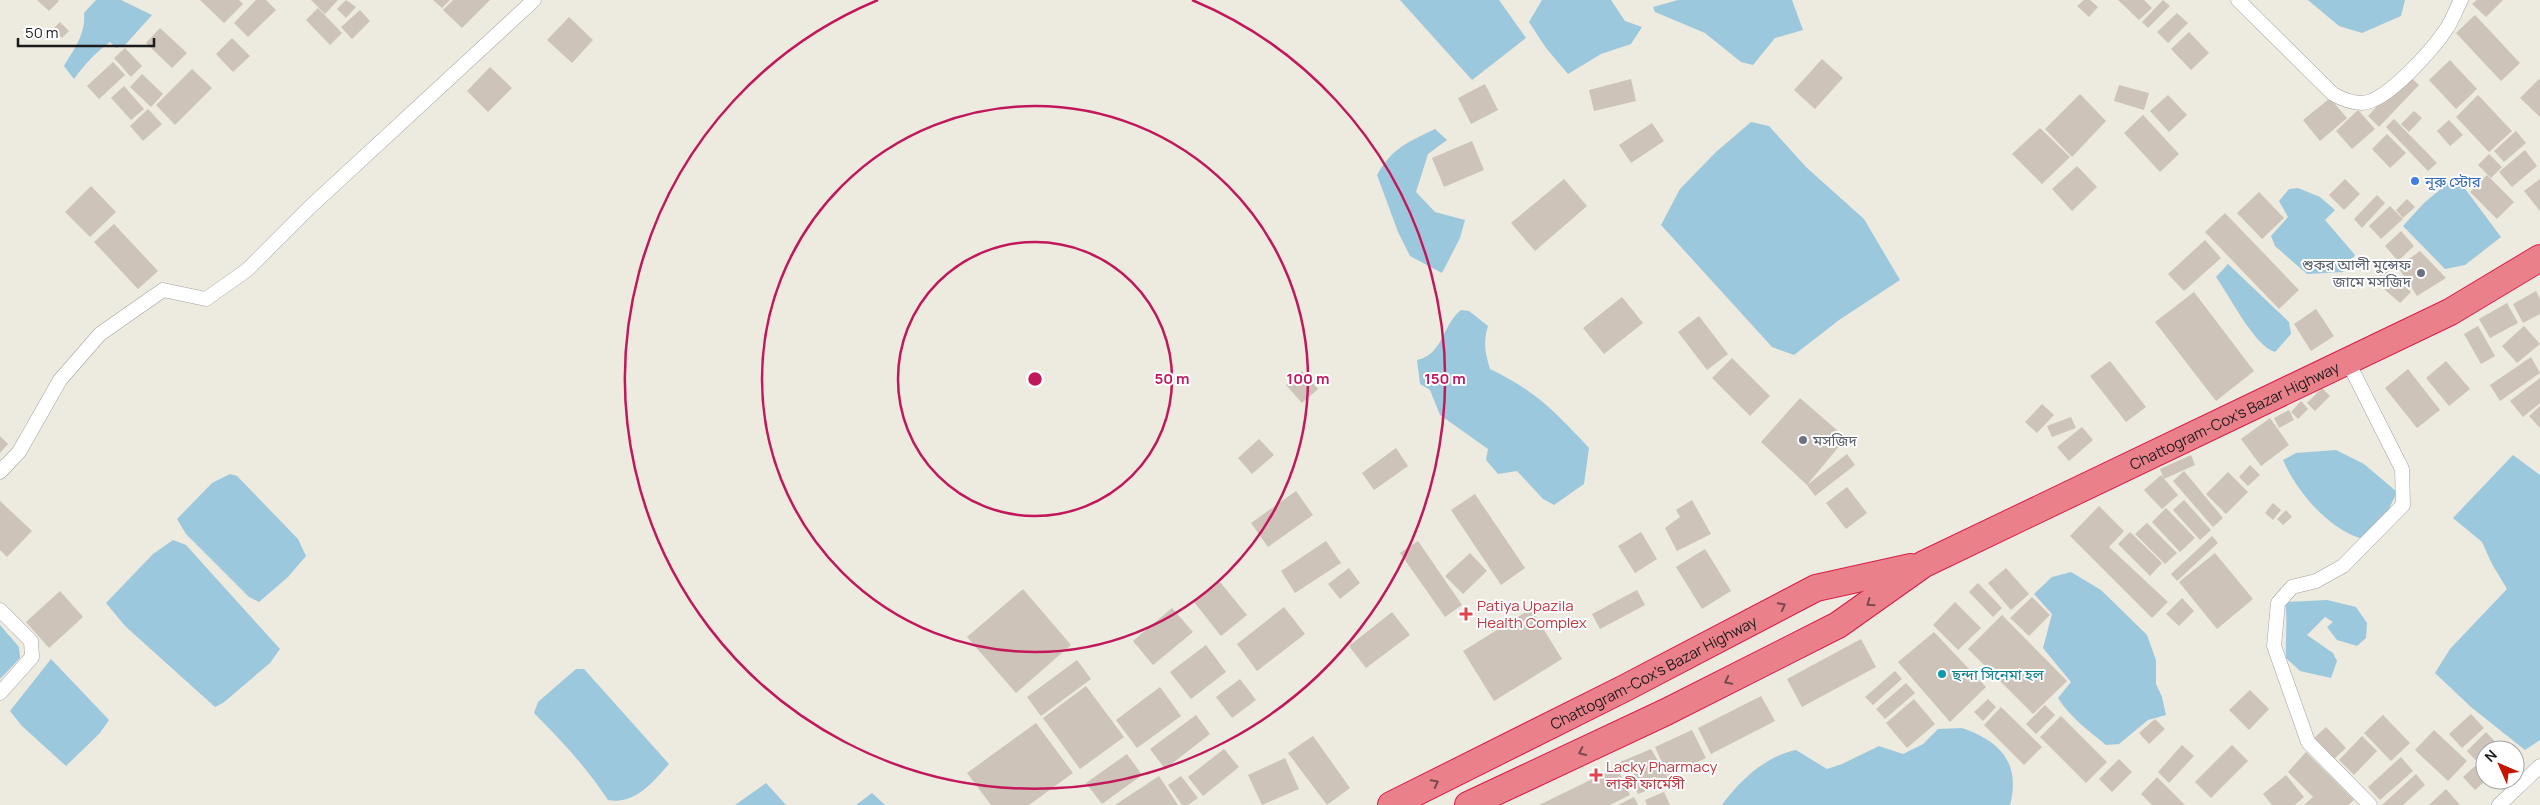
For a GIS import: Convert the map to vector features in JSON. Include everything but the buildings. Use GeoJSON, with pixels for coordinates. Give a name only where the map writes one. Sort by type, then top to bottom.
{"type":"FeatureCollection","features":[{"type":"Feature","properties":{"kind":"highway","name":"Chattogram-Cox's Bazar Highway"},"geometry":{"type":"LineString","coordinates":[[1468,805],[1666,712],[1838,625],[1924,564],[2450,312],[2540,258]]}},
{"type":"Feature","properties":{"kind":"highway","name":"Chattogram-Cox's Bazar Highway"},"geometry":{"type":"LineString","coordinates":[[1391,805],[1626,688],[1816,588],[1924,564]]}},
{"type":"Feature","properties":{"kind":"street"},"geometry":{"type":"LineString","coordinates":[[0,472],[19,452],[60,380],[100,334],[163,290],[206,300],[247,270],[310,207],[534,0]]}},
{"type":"Feature","properties":{"kind":"street"},"geometry":{"type":"LineString","coordinates":[[2238,0],[2333,94],[2346,100],[2363,103],[2387,92],[2415,66],[2448,27],[2461,0]]}},
{"type":"Feature","properties":{"kind":"street"},"geometry":{"type":"LineString","coordinates":[[2348,362],[2402,469],[2403,505],[2344,566],[2316,581],[2292,587],[2278,603],[2274,646],[2308,742],[2370,805]]}},
{"type":"Feature","properties":{"kind":"street"},"geometry":{"type":"LineString","coordinates":[[0,610],[31,641],[32,657],[0,693]]}},
{"type":"Feature","properties":{"kind":"street"},"geometry":{"type":"LineString","coordinates":[[2499,805],[2540,766]]}},
{"type":"Feature","properties":{"kind":"water"},"geometry":{"type":"Polygon","coordinates":[[[96,0],[121,0],[152,15],[125,45],[116,48],[110,42],[90,59],[74,79],[64,66],[81,35],[84,13],[96,0]]]}},
{"type":"Feature","properties":{"kind":"water"},"geometry":{"type":"Polygon","coordinates":[[[1400,0],[1499,0],[1526,38],[1472,80],[1400,0]]]}},
{"type":"Feature","properties":{"kind":"water"},"geometry":{"type":"Polygon","coordinates":[[[1542,0],[1611,0],[1625,21],[1642,27],[1631,44],[1601,54],[1568,74],[1546,48],[1529,22],[1542,0]]]}},
{"type":"Feature","properties":{"kind":"water"},"geometry":{"type":"Polygon","coordinates":[[[1678,0],[1792,0],[1803,30],[1775,38],[1753,65],[1741,62],[1705,33],[1655,12],[1653,7],[1678,0]]]}},
{"type":"Feature","properties":{"kind":"water"},"geometry":{"type":"Polygon","coordinates":[[[2308,0],[2405,0],[2401,16],[2362,33],[2339,26],[2308,0]]]}},
{"type":"Feature","properties":{"kind":"water"},"geometry":{"type":"Polygon","coordinates":[[[1751,122],[1769,126],[1806,167],[1864,219],[1900,280],[1839,320],[1794,355],[1772,347],[1661,225],[1680,189],[1716,152],[1751,122]]]}},
{"type":"Feature","properties":{"kind":"water"},"geometry":{"type":"Polygon","coordinates":[[[1435,129],[1447,140],[1428,154],[1416,192],[1435,212],[1465,220],[1460,238],[1442,273],[1410,256],[1398,232],[1377,175],[1395,152],[1409,142],[1435,129]]]}},
{"type":"Feature","properties":{"kind":"water"},"geometry":{"type":"Polygon","coordinates":[[[2449,182],[2463,186],[2501,237],[2465,265],[2445,269],[2403,226],[2424,203],[2449,182]]]}},
{"type":"Feature","properties":{"kind":"water"},"geometry":{"type":"Polygon","coordinates":[[[2298,188],[2320,197],[2335,210],[2325,220],[2355,255],[2343,272],[2307,274],[2275,246],[2271,236],[2288,217],[2279,201],[2289,189],[2298,188]]]}},
{"type":"Feature","properties":{"kind":"water"},"geometry":{"type":"Polygon","coordinates":[[[2228,264],[2289,322],[2291,334],[2275,352],[2259,341],[2251,331],[2216,277],[2228,264]]]}},
{"type":"Feature","properties":{"kind":"water"},"geometry":{"type":"Polygon","coordinates":[[[1461,310],[1469,311],[1488,326],[1485,348],[1490,369],[1533,394],[1589,448],[1584,484],[1554,505],[1543,499],[1517,471],[1498,474],[1486,460],[1488,449],[1440,415],[1430,390],[1420,384],[1417,360],[1426,357],[1432,352],[1450,323],[1461,310]]]}},
{"type":"Feature","properties":{"kind":"water"},"geometry":{"type":"Polygon","coordinates":[[[2336,450],[2364,464],[2397,492],[2388,511],[2360,538],[2336,526],[2314,506],[2304,495],[2283,460],[2296,453],[2336,450]]]}},
{"type":"Feature","properties":{"kind":"water"},"geometry":{"type":"Polygon","coordinates":[[[2513,455],[2540,475],[2540,740],[2525,750],[2525,740],[2512,740],[2471,707],[2435,673],[2450,649],[2507,589],[2492,564],[2482,542],[2453,518],[2513,455]]]}},
{"type":"Feature","properties":{"kind":"water"},"geometry":{"type":"Polygon","coordinates":[[[230,474],[237,476],[298,539],[306,556],[288,577],[259,602],[249,597],[186,534],[177,519],[212,483],[230,474]]]}},
{"type":"Feature","properties":{"kind":"water"},"geometry":{"type":"Polygon","coordinates":[[[173,540],[186,545],[280,649],[270,663],[223,703],[215,707],[125,626],[106,603],[153,554],[173,540]]]}},
{"type":"Feature","properties":{"kind":"water"},"geometry":{"type":"Polygon","coordinates":[[[2071,572],[2101,590],[2147,635],[2156,660],[2156,684],[2162,697],[2166,715],[2148,720],[2119,744],[2106,745],[2080,723],[2063,705],[2058,698],[2071,682],[2043,648],[2052,614],[2034,594],[2052,577],[2071,572]]]}},
{"type":"Feature","properties":{"kind":"water"},"geometry":{"type":"Polygon","coordinates":[[[2327,600],[2356,607],[2367,623],[2366,638],[2357,646],[2337,640],[2327,627],[2333,622],[2325,617],[2307,635],[2333,653],[2337,661],[2331,678],[2300,671],[2286,658],[2285,602],[2327,600]]]}},
{"type":"Feature","properties":{"kind":"water"},"geometry":{"type":"Polygon","coordinates":[[[0,625],[19,647],[20,658],[0,679],[0,625]]]}},
{"type":"Feature","properties":{"kind":"water"},"geometry":{"type":"Polygon","coordinates":[[[51,659],[109,720],[100,733],[66,766],[22,726],[10,711],[51,659]]]}},
{"type":"Feature","properties":{"kind":"water"},"geometry":{"type":"Polygon","coordinates":[[[576,669],[584,669],[669,764],[650,785],[635,796],[618,801],[608,800],[573,755],[534,713],[538,702],[576,669]]]}},
{"type":"Feature","properties":{"kind":"water"},"geometry":{"type":"Polygon","coordinates":[[[1962,728],[1987,740],[1997,747],[2004,756],[2010,766],[2012,777],[2013,790],[2010,805],[1722,805],[1754,771],[1785,753],[1796,750],[1827,769],[1879,746],[1903,754],[1923,744],[1938,729],[1962,728]]]}},
{"type":"Feature","properties":{"kind":"water"},"geometry":{"type":"Polygon","coordinates":[[[766,783],[786,805],[735,805],[766,783]]]}},
{"type":"Feature","properties":{"kind":"water"},"geometry":{"type":"Polygon","coordinates":[[[872,793],[885,805],[856,805],[872,793]]]}},
{"type":"Feature","properties":{"kind":"place","name":"নূরু স্টোর"},"geometry":{"type":"Point","coordinates":[2415,181]}},
{"type":"Feature","properties":{"kind":"place","name":"শুকর আলী মুন্সেফ জামে মসজিদ"},"geometry":{"type":"Point","coordinates":[2421,273]}},
{"type":"Feature","properties":{"kind":"place","name":"মসজিদ"},"geometry":{"type":"Point","coordinates":[1803,440]}},
{"type":"Feature","properties":{"kind":"place","name":"Patiya Upazila Health Complex"},"geometry":{"type":"Point","coordinates":[1466,614]}},
{"type":"Feature","properties":{"kind":"place","name":"ছন্দা সিনেমা হল"},"geometry":{"type":"Point","coordinates":[1942,674]}},
{"type":"Feature","properties":{"kind":"place","name":"Lacky Pharmacy লাকী ফার্মেসী"},"geometry":{"type":"Point","coordinates":[1596,775]}}]}
